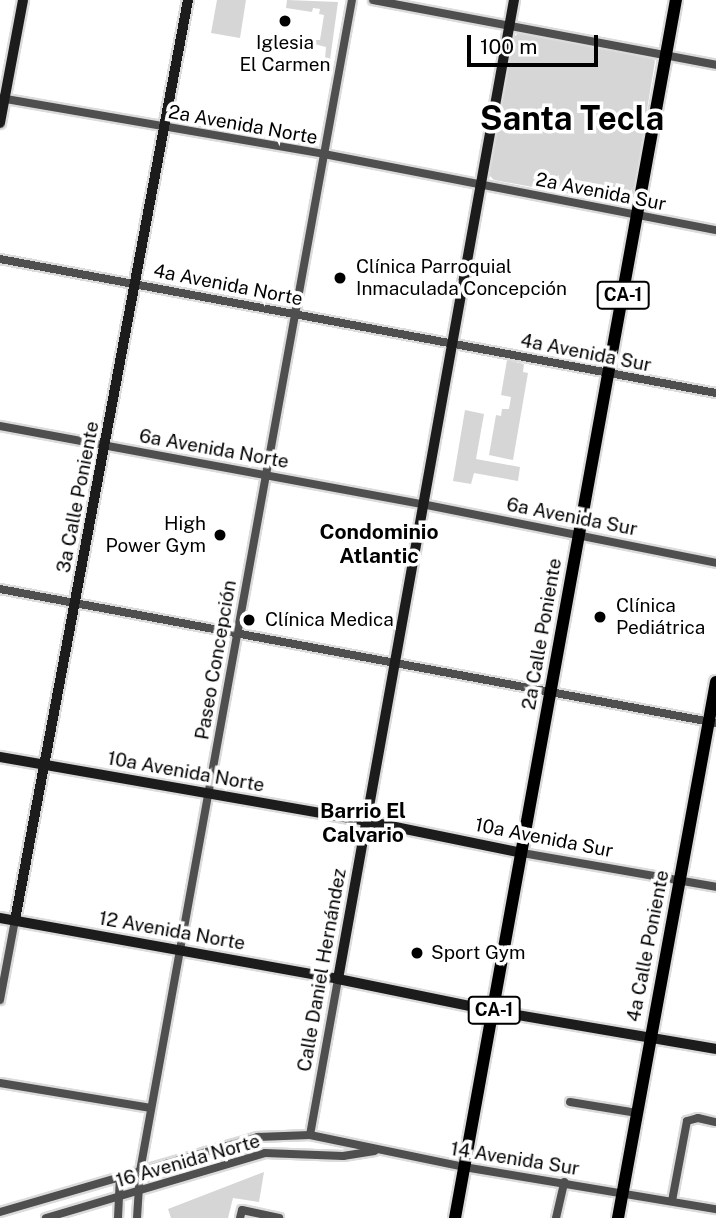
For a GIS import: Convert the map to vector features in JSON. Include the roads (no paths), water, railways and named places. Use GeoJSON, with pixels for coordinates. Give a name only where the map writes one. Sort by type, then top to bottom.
{"type":"FeatureCollection","features":[{"type":"Feature","properties":{"kind":"main road","name":"CA-1"},"geometry":{"type":"LineString","coordinates":[[666,56],[676,0]]}},
{"type":"Feature","properties":{"kind":"main road","name":"2a Calle Poniente"},"geometry":{"type":"LineString","coordinates":[[455,1218],[666,56]]}},
{"type":"Feature","properties":{"kind":"main road","name":"4a Calle Poniente"},"geometry":{"type":"LineString","coordinates":[[618,1218],[712,722],[716,682]]}},
{"type":"Feature","properties":{"kind":"street"},"geometry":{"type":"LineString","coordinates":[[0,122],[2,98],[23,0]]}},
{"type":"Feature","properties":{"kind":"street","name":"3a Calle Poniente"},"geometry":{"type":"LineString","coordinates":[[0,1000],[188,0]]}},
{"type":"Feature","properties":{"kind":"street","name":"Paseo Concepción"},"geometry":{"type":"LineString","coordinates":[[137,1218],[140,1171],[151,1108],[352,0]]}},
{"type":"Feature","properties":{"kind":"street"},"geometry":{"type":"LineString","coordinates":[[373,0],[716,65]]}},
{"type":"Feature","properties":{"kind":"street","name":"Calle Daniel Hernández"},"geometry":{"type":"LineString","coordinates":[[310,1135],[514,0]]}},
{"type":"Feature","properties":{"kind":"street","name":"2a Avenida Norte"},"geometry":{"type":"LineString","coordinates":[[2,98],[480,184]]}},
{"type":"Feature","properties":{"kind":"street","name":"2a Avenida Sur"},"geometry":{"type":"LineString","coordinates":[[480,184],[716,230]]}},
{"type":"Feature","properties":{"kind":"street","name":"4a Avenida Norte"},"geometry":{"type":"LineString","coordinates":[[0,259],[451,343]]}},
{"type":"Feature","properties":{"kind":"street","name":"4a Avenida Sur"},"geometry":{"type":"LineString","coordinates":[[451,343],[716,393]]}},
{"type":"Feature","properties":{"kind":"street","name":"6a Avenida Norte"},"geometry":{"type":"LineString","coordinates":[[0,426],[422,504]]}},
{"type":"Feature","properties":{"kind":"street","name":"6a Avenida Sur"},"geometry":{"type":"LineString","coordinates":[[422,504],[716,563]]}},
{"type":"Feature","properties":{"kind":"street"},"geometry":{"type":"LineString","coordinates":[[0,589],[237,632],[551,695],[712,722]]}},
{"type":"Feature","properties":{"kind":"street","name":"10a Avenida Norte"},"geometry":{"type":"LineString","coordinates":[[0,757],[366,821]]}},
{"type":"Feature","properties":{"kind":"street","name":"10a Avenida Sur"},"geometry":{"type":"LineString","coordinates":[[366,821],[522,853],[716,887]]}},
{"type":"Feature","properties":{"kind":"street","name":"12 Avenida Norte"},"geometry":{"type":"LineString","coordinates":[[0,918],[338,979],[494,1011],[650,1038],[715,1046]]}},
{"type":"Feature","properties":{"kind":"street"},"geometry":{"type":"LineString","coordinates":[[0,1083],[151,1108]]}},
{"type":"Feature","properties":{"kind":"street"},"geometry":{"type":"LineString","coordinates":[[570,1102],[637,1113]]}},
{"type":"Feature","properties":{"kind":"street"},"geometry":{"type":"LineString","coordinates":[[672,1201],[687,1121],[698,1118],[716,1122]]}},
{"type":"Feature","properties":{"kind":"street","name":"14 Avenida Sur"},"geometry":{"type":"LineString","coordinates":[[310,1135],[464,1167],[716,1209]]}},
{"type":"Feature","properties":{"kind":"street","name":"16 Avenida Norte"},"geometry":{"type":"LineString","coordinates":[[0,1212],[258,1138],[310,1135]]}},
{"type":"Feature","properties":{"kind":"street","name":"16 Avenida Norte"},"geometry":{"type":"LineString","coordinates":[[47,1218],[265,1153],[343,1156],[382,1150]]}},
{"type":"Feature","properties":{"kind":"street"},"geometry":{"type":"LineString","coordinates":[[118,1218],[120,1176]]}},
{"type":"Feature","properties":{"kind":"street"},"geometry":{"type":"LineString","coordinates":[[556,1218],[564,1182]]}},
{"type":"Feature","properties":{"kind":"street"},"geometry":{"type":"LineString","coordinates":[[40,1200],[47,1218]]}},
{"type":"Feature","properties":{"kind":"street"},"geometry":{"type":"LineString","coordinates":[[241,1214],[279,1218]]}},
{"type":"Feature","properties":{"kind":"place","name":"Iglesia El Carmen"},"geometry":{"type":"Point","coordinates":[285,21]}},
{"type":"Feature","properties":{"kind":"place","name":"Clínica Parroquial Inmaculada Concepción"},"geometry":{"type":"Point","coordinates":[340,278]}},
{"type":"Feature","properties":{"kind":"place","name":"High Power Gym"},"geometry":{"type":"Point","coordinates":[220,535]}},
{"type":"Feature","properties":{"kind":"place","name":"Clínica Pediátrica"},"geometry":{"type":"Point","coordinates":[600,617]}},
{"type":"Feature","properties":{"kind":"place","name":"Clínica Medica"},"geometry":{"type":"Point","coordinates":[249,620]}},
{"type":"Feature","properties":{"kind":"place","name":"Sport Gym"},"geometry":{"type":"Point","coordinates":[417,953]}},
{"type":"Feature","properties":{"kind":"district","name":"Santa Tecla"},"geometry":{"type":"Point","coordinates":[572,119]}},
{"type":"Feature","properties":{"kind":"district","name":"Condominio Atlantic"},"geometry":{"type":"Point","coordinates":[379,544]}},
{"type":"Feature","properties":{"kind":"district","name":"Barrio El Calvario"},"geometry":{"type":"Point","coordinates":[363,823]}}]}
